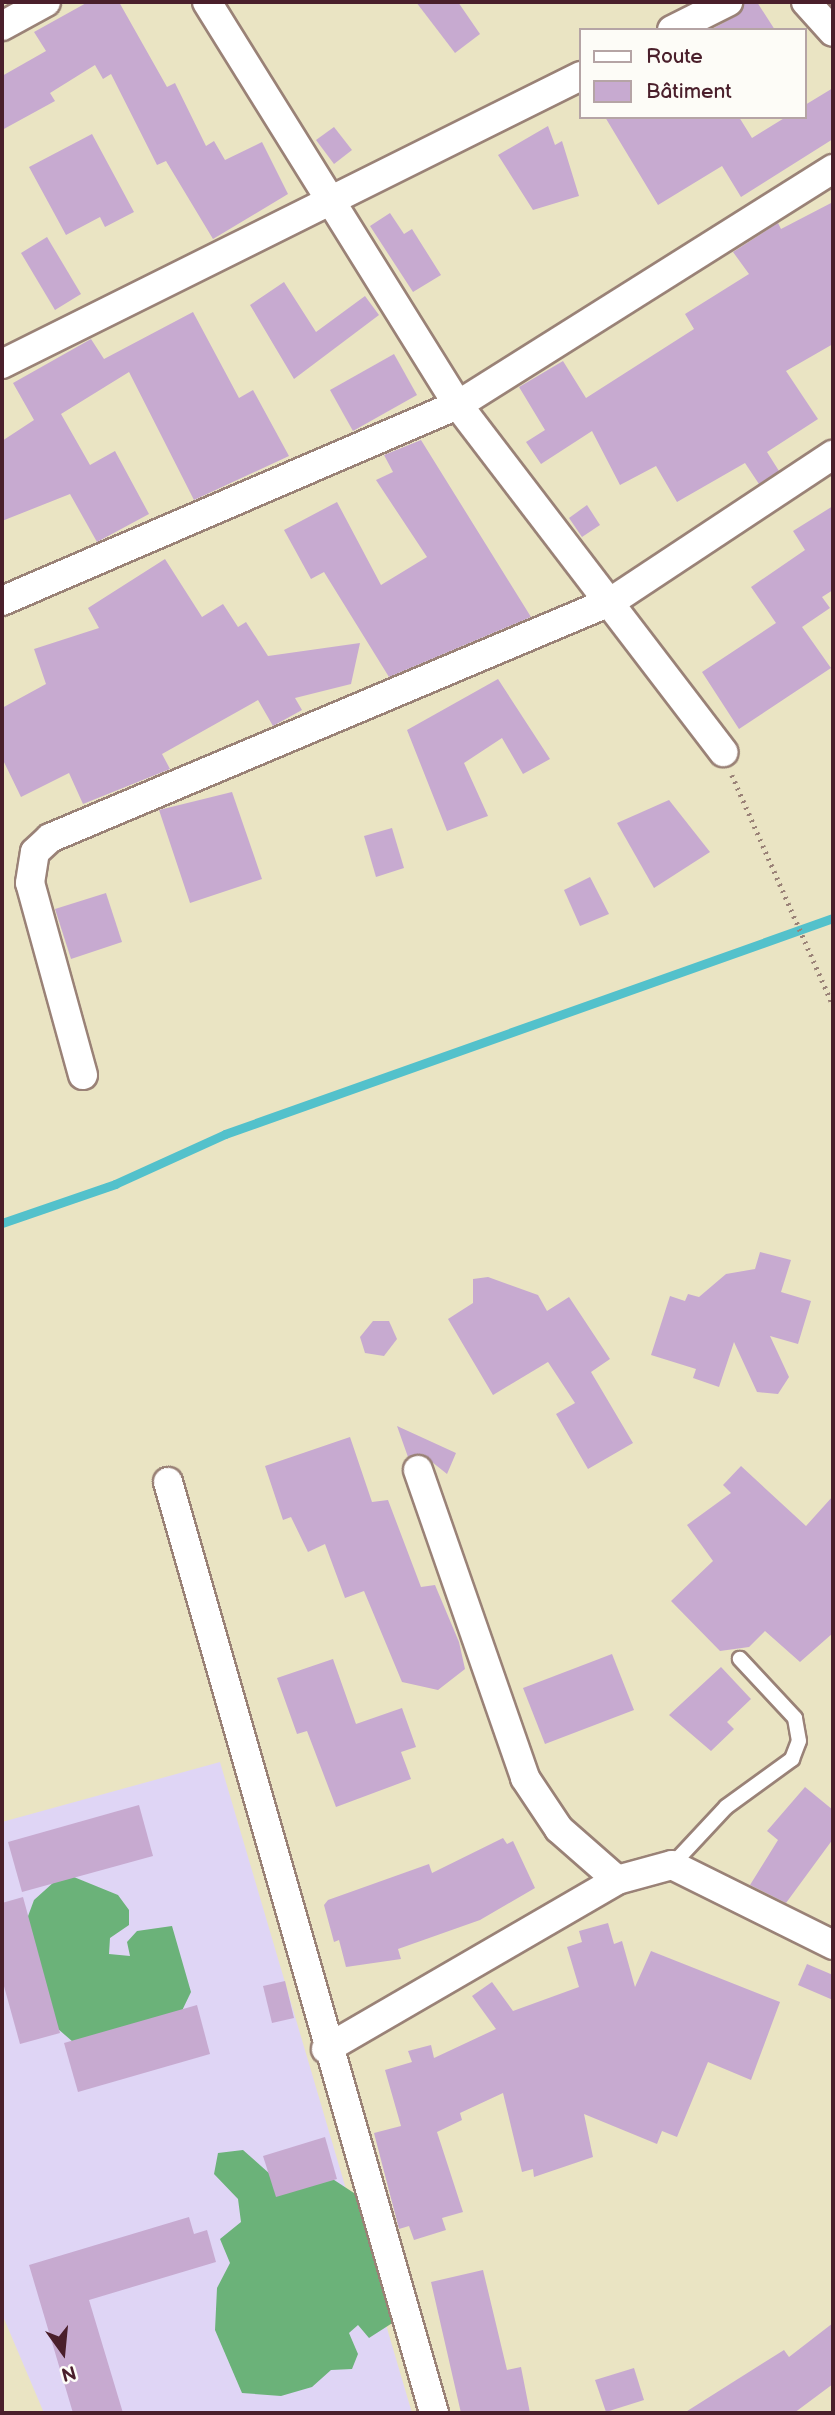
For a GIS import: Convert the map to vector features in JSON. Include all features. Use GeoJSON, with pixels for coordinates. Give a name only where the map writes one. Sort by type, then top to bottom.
{"type":"FeatureCollection","features":[{"type":"Feature","properties":{"kind":"street"},"geometry":{"type":"LineString","coordinates":[[4,19],[46,2]]}},
{"type":"Feature","properties":{"kind":"street"},"geometry":{"type":"LineString","coordinates":[[207,2],[335,201],[458,405],[612,601],[723,752]]}},
{"type":"Feature","properties":{"kind":"street"},"geometry":{"type":"LineString","coordinates":[[677,28],[728,2]]}},
{"type":"Feature","properties":{"kind":"street"},"geometry":{"type":"LineString","coordinates":[[806,2],[833,33]]}},
{"type":"Feature","properties":{"kind":"street"},"geometry":{"type":"LineString","coordinates":[[2,363],[335,201],[580,77]]}},
{"type":"Feature","properties":{"kind":"street"},"geometry":{"type":"LineString","coordinates":[[2,601],[458,405],[833,169]]}},
{"type":"Feature","properties":{"kind":"street"},"geometry":{"type":"LineString","coordinates":[[83,1075],[30,883],[35,852],[50,838],[612,601],[833,455]]}},
{"type":"Feature","properties":{"kind":"street"},"geometry":{"type":"LineString","coordinates":[[418,1470],[525,1778],[559,1829],[617,1880]]}},
{"type":"Feature","properties":{"kind":"street"},"geometry":{"type":"LineString","coordinates":[[169,1482],[326,2049],[434,2413]]}},
{"type":"Feature","properties":{"kind":"street"},"geometry":{"type":"LineString","coordinates":[[326,2049],[617,1880],[672,1865],[833,1945]]}},
{"type":"Feature","properties":{"kind":"lane"},"geometry":{"type":"LineString","coordinates":[[672,1865],[726,1807],[792,1759],[799,1741],[795,1718],[740,1659]]}},
{"type":"Feature","properties":{"kind":"path"},"geometry":{"type":"LineString","coordinates":[[723,752],[833,1005]]}},
{"type":"Feature","properties":{"kind":"shaded area"},"geometry":{"type":"Polygon","coordinates":[[[220,1762],[412,2413],[44,2413],[2,2314],[2,1822],[220,1762]]]}},
{"type":"Feature","properties":{"kind":"green space"},"geometry":{"type":"Polygon","coordinates":[[[64,1873],[118,1895],[129,1910],[129,1925],[110,1938],[109,1954],[130,1956],[127,1942],[137,1931],[172,1926],[191,1992],[178,2019],[80,2048],[50,2022],[24,1927],[34,1900],[64,1873]]]}},
{"type":"Feature","properties":{"kind":"green space"},"geometry":{"type":"Polygon","coordinates":[[[243,2150],[280,2183],[325,2174],[357,2195],[397,2320],[369,2338],[358,2325],[349,2333],[358,2354],[352,2369],[331,2370],[312,2387],[281,2396],[242,2393],[215,2330],[217,2288],[230,2263],[220,2239],[241,2222],[238,2199],[214,2174],[218,2153],[243,2150]]]}},
{"type":"Feature","properties":{"kind":"building"},"geometry":{"type":"Polygon","coordinates":[[[88,2],[119,2],[167,87],[175,83],[206,146],[214,141],[225,160],[262,142],[288,194],[213,239],[166,161],[157,165],[111,74],[103,79],[95,65],[50,93],[55,101],[2,130],[2,76],[46,51],[34,32],[88,2]]]}},
{"type":"Feature","properties":{"kind":"building"},"geometry":{"type":"Polygon","coordinates":[[[416,2],[458,2],[480,34],[455,53],[416,2]]]}},
{"type":"Feature","properties":{"kind":"building"},"geometry":{"type":"Polygon","coordinates":[[[744,2],[757,2],[774,28],[714,28],[736,16],[744,2]]]}},
{"type":"Feature","properties":{"kind":"building"},"geometry":{"type":"Polygon","coordinates":[[[833,88],[833,139],[741,197],[722,166],[658,205],[606,119],[740,119],[752,138],[783,119],[807,119],[807,104],[833,88]]]}},
{"type":"Feature","properties":{"kind":"building"},"geometry":{"type":"Polygon","coordinates":[[[548,126],[555,145],[562,141],[579,196],[533,210],[498,155],[548,126]]]}},
{"type":"Feature","properties":{"kind":"building"},"geometry":{"type":"Polygon","coordinates":[[[334,127],[352,150],[334,164],[316,140],[334,127]]]}},
{"type":"Feature","properties":{"kind":"building"},"geometry":{"type":"Polygon","coordinates":[[[92,134],[134,212],[105,227],[100,217],[66,235],[29,167],[92,134]]]}},
{"type":"Feature","properties":{"kind":"building"},"geometry":{"type":"Polygon","coordinates":[[[833,202],[833,344],[786,371],[818,419],[767,452],[779,471],[759,484],[745,463],[677,502],[656,466],[620,485],[592,431],[541,464],[526,442],[545,430],[519,387],[563,361],[586,398],[694,329],[685,314],[749,274],[733,252],[778,223],[781,229],[833,202]]]}},
{"type":"Feature","properties":{"kind":"building"},"geometry":{"type":"Polygon","coordinates":[[[390,213],[404,234],[412,229],[441,275],[413,292],[370,226],[390,213]]]}},
{"type":"Feature","properties":{"kind":"building"},"geometry":{"type":"Polygon","coordinates":[[[47,237],[81,294],[55,310],[21,253],[47,237]]]}},
{"type":"Feature","properties":{"kind":"building"},"geometry":{"type":"Polygon","coordinates":[[[284,282],[316,332],[365,296],[379,315],[294,379],[250,305],[284,282]]]}},
{"type":"Feature","properties":{"kind":"building"},"geometry":{"type":"Polygon","coordinates":[[[193,312],[239,398],[253,390],[289,456],[194,500],[129,372],[61,414],[90,465],[115,451],[149,514],[97,542],[70,494],[2,521],[2,441],[34,420],[13,383],[91,339],[104,359],[193,312]]]}},
{"type":"Feature","properties":{"kind":"building"},"geometry":{"type":"Polygon","coordinates":[[[394,354],[417,395],[353,431],[330,390],[394,354]]]}},
{"type":"Feature","properties":{"kind":"building"},"geometry":{"type":"Polygon","coordinates":[[[421,440],[531,617],[389,677],[324,572],[311,579],[284,530],[337,502],[381,585],[427,557],[376,480],[393,472],[384,455],[421,440]]]}},
{"type":"Feature","properties":{"kind":"building"},"geometry":{"type":"Polygon","coordinates":[[[587,505],[600,525],[582,537],[569,518],[587,505]]]}},
{"type":"Feature","properties":{"kind":"building"},"geometry":{"type":"Polygon","coordinates":[[[833,506],[833,590],[822,597],[830,608],[802,627],[831,668],[739,729],[702,672],[776,623],[751,587],[805,550],[793,531],[833,506]]]}},
{"type":"Feature","properties":{"kind":"building"},"geometry":{"type":"Polygon","coordinates":[[[165,559],[202,617],[223,604],[238,627],[246,622],[268,656],[360,643],[351,684],[295,698],[302,710],[273,726],[258,700],[162,754],[170,769],[83,804],[69,773],[21,797],[2,758],[2,708],[46,684],[34,649],[99,628],[88,608],[165,559]]]}},
{"type":"Feature","properties":{"kind":"building"},"geometry":{"type":"Polygon","coordinates":[[[498,679],[550,759],[523,774],[502,738],[464,763],[488,816],[447,831],[407,730],[498,679]]]}},
{"type":"Feature","properties":{"kind":"building"},"geometry":{"type":"Polygon","coordinates":[[[232,792],[262,879],[190,903],[159,810],[232,792]]]}},
{"type":"Feature","properties":{"kind":"building"},"geometry":{"type":"Polygon","coordinates":[[[669,800],[710,852],[654,888],[617,823],[669,800]]]}},
{"type":"Feature","properties":{"kind":"building"},"geometry":{"type":"Polygon","coordinates":[[[392,828],[404,868],[376,877],[364,836],[392,828]]]}},
{"type":"Feature","properties":{"kind":"building"},"geometry":{"type":"Polygon","coordinates":[[[590,877],[609,914],[580,926],[564,890],[590,877]]]}},
{"type":"Feature","properties":{"kind":"building"},"geometry":{"type":"Polygon","coordinates":[[[106,893],[122,942],[71,959],[55,909],[106,893]]]}},
{"type":"Feature","properties":{"kind":"building"},"geometry":{"type":"Polygon","coordinates":[[[760,1252],[791,1260],[781,1292],[811,1301],[798,1344],[770,1336],[789,1377],[778,1394],[757,1392],[734,1342],[719,1387],[693,1378],[696,1369],[651,1355],[670,1296],[685,1301],[688,1294],[699,1297],[726,1274],[755,1269],[760,1252]]]}},
{"type":"Feature","properties":{"kind":"building"},"geometry":{"type":"Polygon","coordinates":[[[488,1277],[538,1295],[547,1311],[569,1297],[610,1359],[591,1372],[633,1443],[588,1469],[556,1414],[575,1403],[548,1362],[493,1395],[448,1319],[473,1303],[473,1279],[488,1277]]]}},
{"type":"Feature","properties":{"kind":"building"},"geometry":{"type":"Polygon","coordinates":[[[373,1321],[389,1321],[397,1339],[384,1356],[365,1353],[360,1337],[373,1321]]]}},
{"type":"Feature","properties":{"kind":"building"},"geometry":{"type":"Polygon","coordinates":[[[397,1426],[456,1453],[447,1474],[422,1454],[408,1457],[397,1426]]]}},
{"type":"Feature","properties":{"kind":"building"},"geometry":{"type":"Polygon","coordinates":[[[350,1437],[372,1502],[388,1500],[421,1587],[435,1585],[459,1642],[465,1669],[438,1690],[402,1682],[364,1591],[345,1598],[325,1544],[308,1552],[291,1517],[283,1520],[265,1466],[350,1437]]]}},
{"type":"Feature","properties":{"kind":"building"},"geometry":{"type":"Polygon","coordinates":[[[741,1466],[806,1526],[833,1496],[833,1633],[800,1662],[765,1631],[749,1647],[720,1651],[671,1601],[713,1561],[687,1525],[731,1493],[723,1485],[741,1466]]]}},
{"type":"Feature","properties":{"kind":"building"},"geometry":{"type":"Polygon","coordinates":[[[612,1654],[634,1710],[545,1744],[523,1688],[612,1654]]]}},
{"type":"Feature","properties":{"kind":"building"},"geometry":{"type":"Polygon","coordinates":[[[333,1659],[356,1724],[402,1708],[416,1747],[401,1752],[411,1779],[336,1807],[307,1731],[297,1734],[277,1678],[333,1659]]]}},
{"type":"Feature","properties":{"kind":"building"},"geometry":{"type":"Polygon","coordinates":[[[721,1667],[751,1699],[727,1722],[734,1729],[711,1751],[669,1715],[721,1667]]]}},
{"type":"Feature","properties":{"kind":"building"},"geometry":{"type":"Polygon","coordinates":[[[805,1787],[833,1810],[833,1839],[786,1903],[750,1885],[778,1840],[767,1831],[805,1787]]]}},
{"type":"Feature","properties":{"kind":"building"},"geometry":{"type":"Polygon","coordinates":[[[139,1805],[153,1856],[22,1892],[8,1842],[139,1805]]]}},
{"type":"Feature","properties":{"kind":"building"},"geometry":{"type":"Polygon","coordinates":[[[503,1838],[507,1844],[513,1841],[535,1888],[480,1920],[398,1949],[401,1959],[346,1967],[339,1940],[334,1942],[324,1905],[328,1900],[429,1864],[432,1873],[503,1838]]]}},
{"type":"Feature","properties":{"kind":"building"},"geometry":{"type":"Polygon","coordinates":[[[23,1897],[60,2033],[20,2044],[2,1979],[2,1903],[23,1897]]]}},
{"type":"Feature","properties":{"kind":"building"},"geometry":{"type":"Polygon","coordinates":[[[608,1923],[614,1944],[622,1941],[635,1987],[651,1951],[780,2002],[751,2080],[708,2062],[677,2137],[662,2131],[657,2144],[584,2114],[593,2157],[534,2177],[533,2169],[522,2172],[503,2093],[460,2113],[462,2120],[437,2132],[463,2212],[442,2218],[446,2230],[414,2240],[409,2226],[399,2229],[374,2133],[401,2126],[385,2070],[412,2062],[408,2051],[431,2045],[434,2058],[496,2029],[472,1996],[492,1982],[513,2011],[579,1987],[567,1947],[582,1942],[579,1931],[608,1923]]]}},
{"type":"Feature","properties":{"kind":"building"},"geometry":{"type":"Polygon","coordinates":[[[807,1964],[833,1975],[833,2000],[798,1985],[807,1964]]]}},
{"type":"Feature","properties":{"kind":"building"},"geometry":{"type":"Polygon","coordinates":[[[285,1981],[294,2018],[272,2023],[263,1986],[285,1981]]]}},
{"type":"Feature","properties":{"kind":"building"},"geometry":{"type":"Polygon","coordinates":[[[197,2005],[210,2054],[78,2092],[64,2043],[197,2005]]]}},
{"type":"Feature","properties":{"kind":"building"},"geometry":{"type":"Polygon","coordinates":[[[325,2137],[337,2179],[276,2197],[263,2156],[325,2137]]]}},
{"type":"Feature","properties":{"kind":"building"},"geometry":{"type":"Polygon","coordinates":[[[189,2217],[194,2234],[207,2230],[216,2262],[89,2300],[123,2413],[73,2413],[29,2265],[189,2217]]]}},
{"type":"Feature","properties":{"kind":"building"},"geometry":{"type":"Polygon","coordinates":[[[483,2270],[507,2370],[521,2367],[530,2413],[461,2413],[431,2282],[483,2270]]]}},
{"type":"Feature","properties":{"kind":"building"},"geometry":{"type":"Polygon","coordinates":[[[833,2323],[833,2384],[794,2413],[684,2413],[784,2350],[789,2357],[833,2323]]]}},
{"type":"Feature","properties":{"kind":"building"},"geometry":{"type":"Polygon","coordinates":[[[634,2368],[644,2400],[606,2412],[595,2380],[634,2368]]]}},
{"type":"Feature","properties":{"kind":"waterway"},"geometry":{"type":"LineString","coordinates":[[2,1223],[115,1184],[225,1134],[833,918]]}}]}
